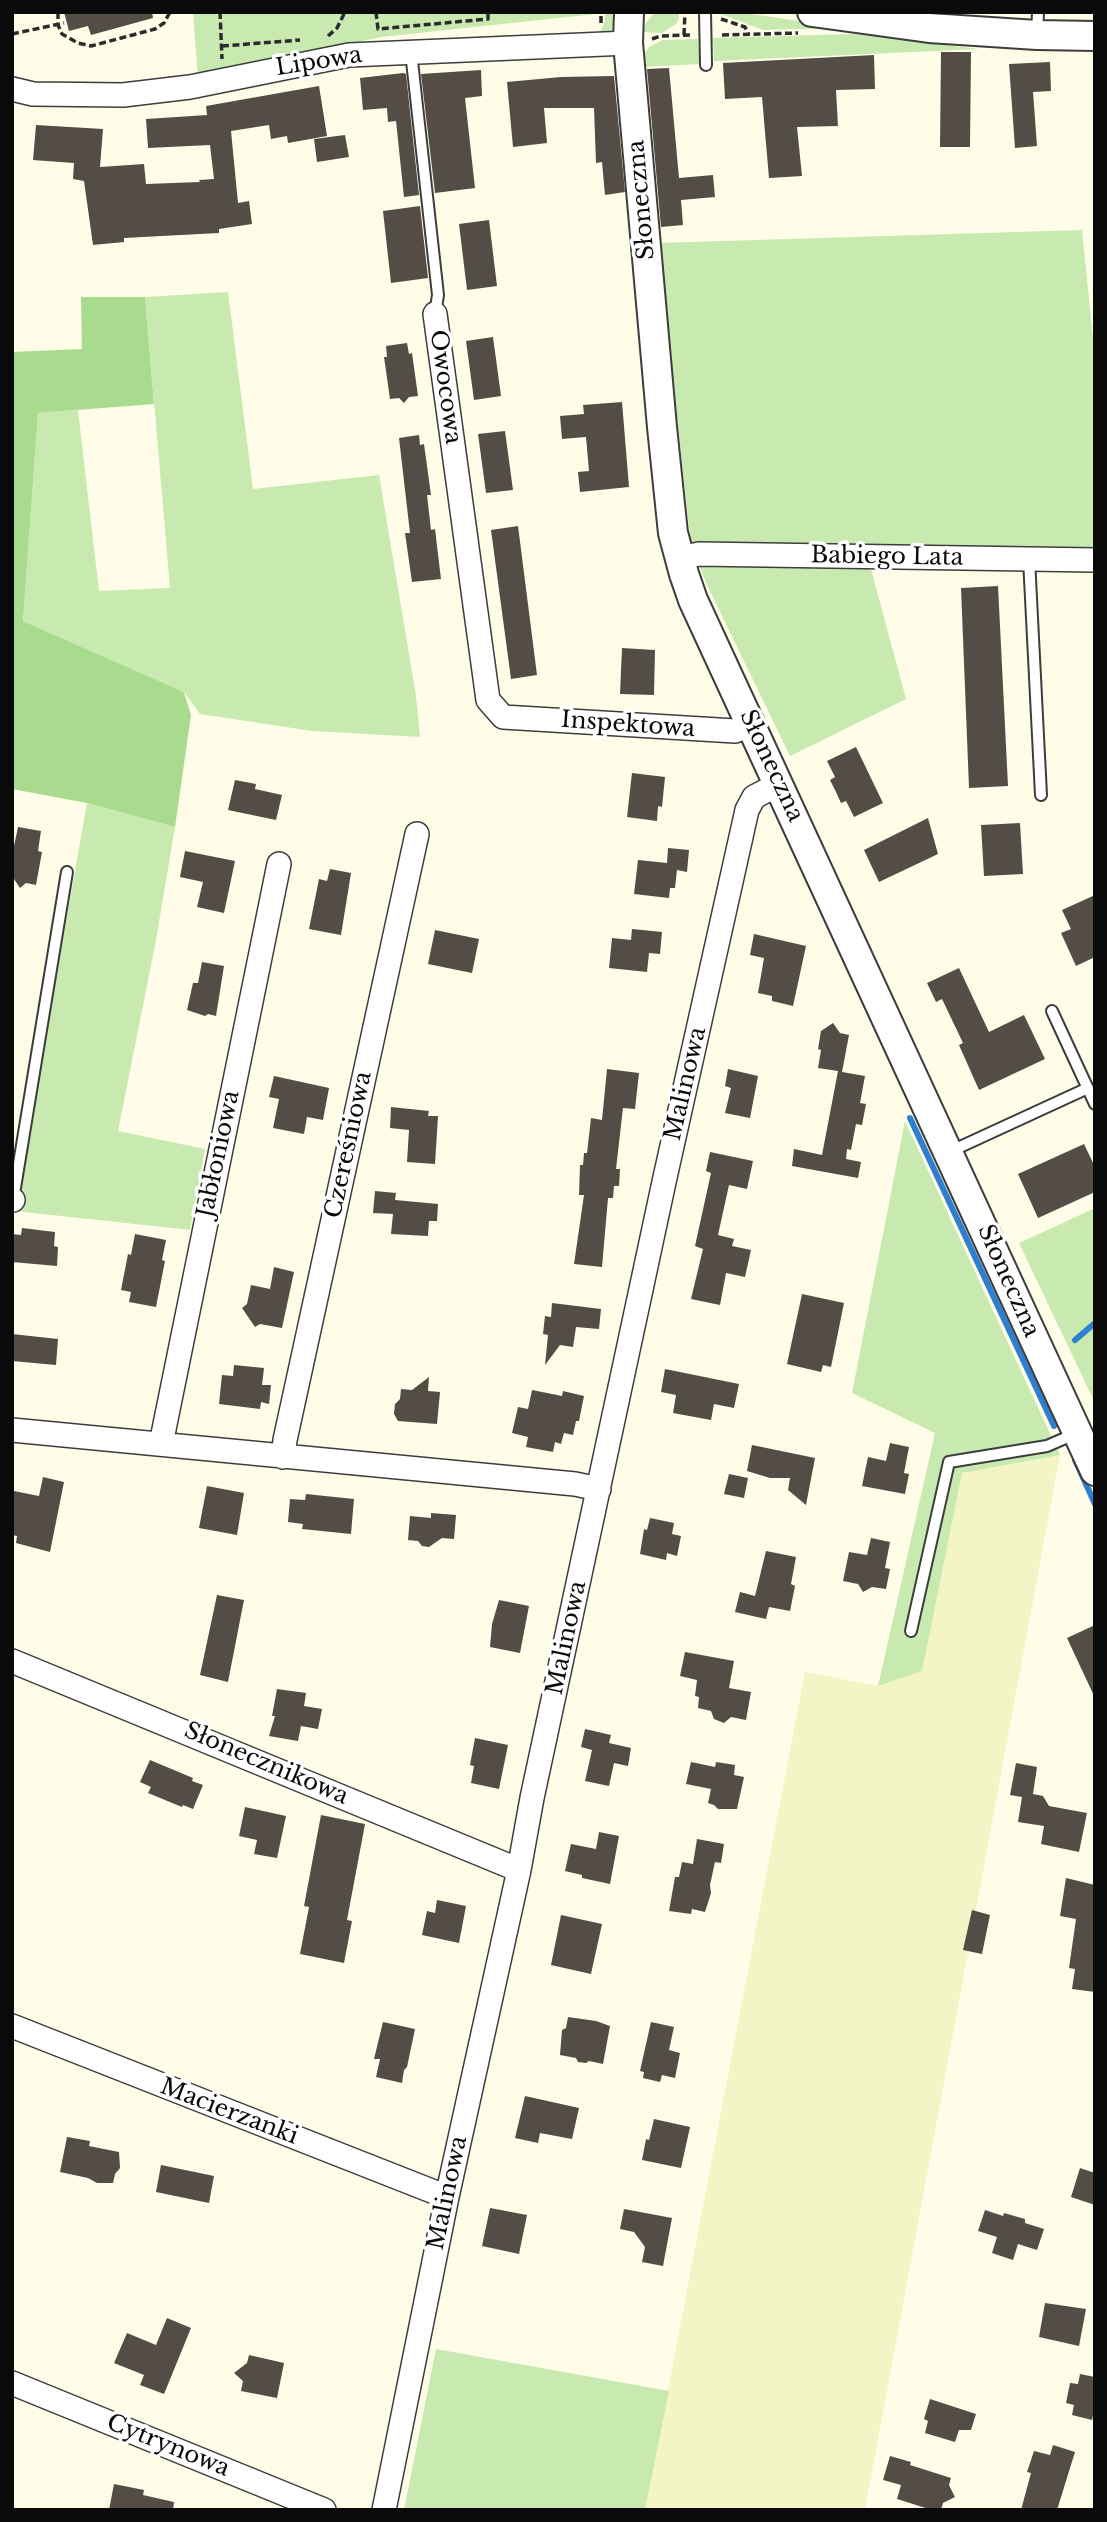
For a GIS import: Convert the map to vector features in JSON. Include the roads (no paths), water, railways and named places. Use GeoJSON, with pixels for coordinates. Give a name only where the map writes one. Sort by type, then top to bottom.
{"type":"FeatureCollection","features":[{"type":"Feature","properties":{"kind":"street","name":"Słoneczna"},"geometry":{"type":"LineString","coordinates":[[629,12],[639,42],[662,427],[673,533],[679,558],[693,600],[949,1152],[1086,1429],[1095,1471]]}},
{"type":"Feature","properties":{"kind":"street"},"geometry":{"type":"LineString","coordinates":[[812,12],[929,28],[1038,24],[1095,36]]}},
{"type":"Feature","properties":{"kind":"street","name":"Lipowa"},"geometry":{"type":"LineString","coordinates":[[16,90],[109,96],[190,87],[329,57],[639,42]]}},
{"type":"Feature","properties":{"kind":"street","name":"Owocowa"},"geometry":{"type":"LineString","coordinates":[[435,314],[488,701],[503,717]]}},
{"type":"Feature","properties":{"kind":"street","name":"Babiego Lata"},"geometry":{"type":"LineString","coordinates":[[679,558],[699,554],[1095,560]]}},
{"type":"Feature","properties":{"kind":"street","name":"Inspektowa"},"geometry":{"type":"LineString","coordinates":[[503,717],[735,731],[751,723]]}},
{"type":"Feature","properties":{"kind":"street","name":"Malinowa"},"geometry":{"type":"LineString","coordinates":[[384,2510],[532,1798],[747,810],[754,797],[779,784]]}},
{"type":"Feature","properties":{"kind":"street","name":"Czereśniowa"},"geometry":{"type":"LineString","coordinates":[[283,1457],[417,834]]}},
{"type":"Feature","properties":{"kind":"street","name":"Jabłoniowa"},"geometry":{"type":"LineString","coordinates":[[161,1444],[279,864]]}},
{"type":"Feature","properties":{"kind":"street"},"geometry":{"type":"LineString","coordinates":[[12,1430],[575,1484],[599,1489]]}},
{"type":"Feature","properties":{"kind":"street","name":"Słonecznikowa"},"geometry":{"type":"LineString","coordinates":[[12,1661],[519,1870]]}},
{"type":"Feature","properties":{"kind":"street","name":"Macierzanki"},"geometry":{"type":"LineString","coordinates":[[12,2026],[447,2197]]}},
{"type":"Feature","properties":{"kind":"street","name":"Cytrynowa"},"geometry":{"type":"LineString","coordinates":[[12,2383],[324,2510]]}},
{"type":"Feature","properties":{"kind":"lane"},"geometry":{"type":"LineString","coordinates":[[705,12],[706,65]]}},
{"type":"Feature","properties":{"kind":"lane","name":"Owocowa"},"geometry":{"type":"LineString","coordinates":[[411,52],[438,295],[435,314]]}},
{"type":"Feature","properties":{"kind":"lane"},"geometry":{"type":"LineString","coordinates":[[1029,559],[1041,795]]}},
{"type":"Feature","properties":{"kind":"lane"},"geometry":{"type":"LineString","coordinates":[[13,1200],[67,872]]}},
{"type":"Feature","properties":{"kind":"lane"},"geometry":{"type":"LineString","coordinates":[[1052,1011],[1095,1104]]}},
{"type":"Feature","properties":{"kind":"lane"},"geometry":{"type":"LineString","coordinates":[[949,1152],[1088,1088]]}},
{"type":"Feature","properties":{"kind":"lane"},"geometry":{"type":"LineString","coordinates":[[911,1631],[949,1462],[1047,1446],[1086,1429]]}},
{"type":"Feature","properties":{"kind":"waterway"},"geometry":{"type":"LineString","coordinates":[[910,1118],[1054,1426]]}},
{"type":"Feature","properties":{"kind":"waterway"},"geometry":{"type":"LineString","coordinates":[[1075,1340],[1095,1323]]}},
{"type":"Feature","properties":{"kind":"waterway"},"geometry":{"type":"LineString","coordinates":[[1075,1460],[1095,1504]]}}]}
